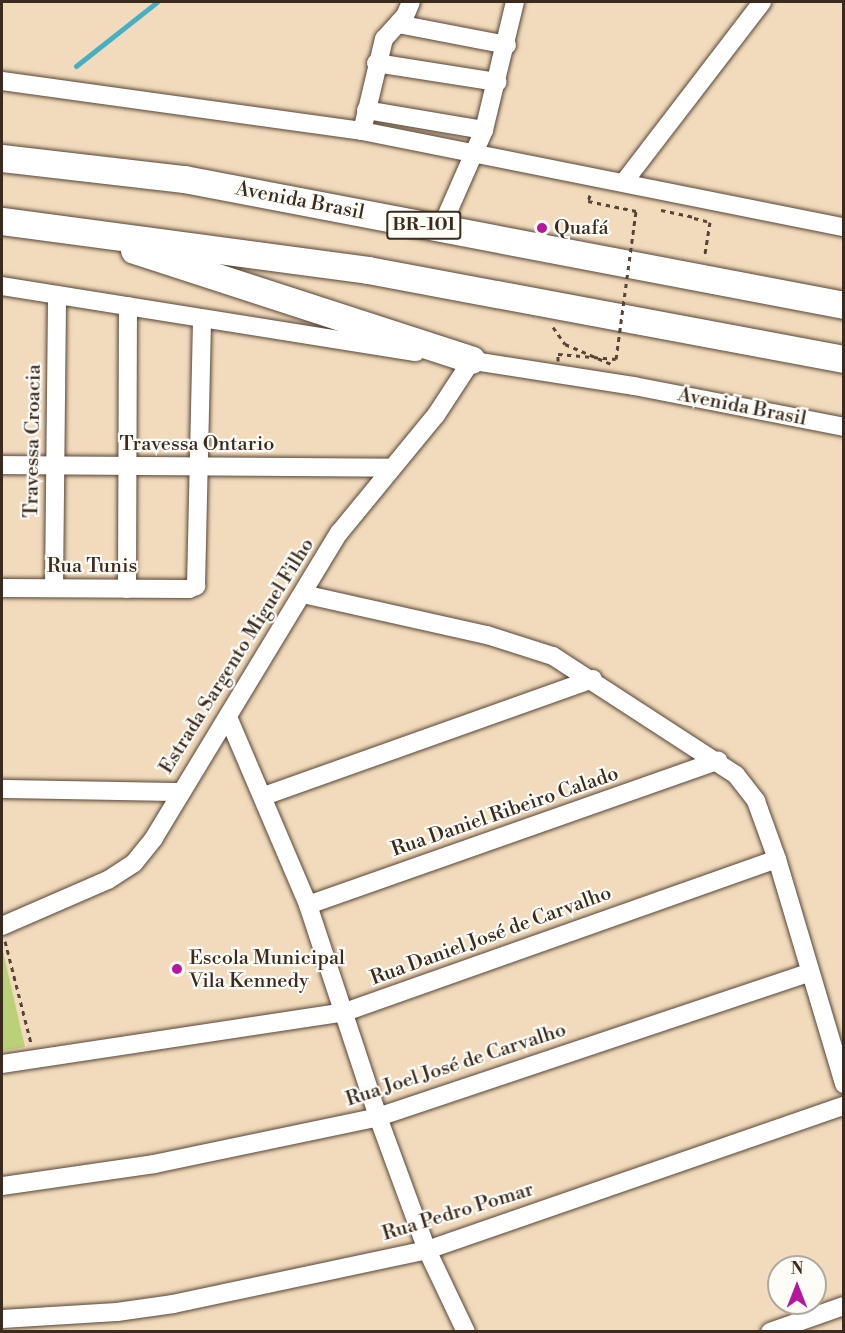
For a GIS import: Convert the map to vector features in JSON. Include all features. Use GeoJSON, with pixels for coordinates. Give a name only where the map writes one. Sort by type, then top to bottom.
{"type":"FeatureCollection","features":[{"type":"Feature","properties":{"kind":"highway","name":"Avenida Brasil"},"geometry":{"type":"LineString","coordinates":[[2,158],[184,179],[843,305]]}},
{"type":"Feature","properties":{"kind":"highway"},"geometry":{"type":"LineString","coordinates":[[2,222],[368,270],[843,358]]}},
{"type":"Feature","properties":{"kind":"highway"},"geometry":{"type":"LineString","coordinates":[[67,229],[472,360]]}},
{"type":"Feature","properties":{"kind":"street"},"geometry":{"type":"LineString","coordinates":[[362,130],[376,63],[384,39],[398,24],[411,2]]}},
{"type":"Feature","properties":{"kind":"street"},"geometry":{"type":"LineString","coordinates":[[441,228],[484,130],[507,45],[512,2]]}},
{"type":"Feature","properties":{"kind":"street"},"geometry":{"type":"LineString","coordinates":[[624,182],[762,2]]}},
{"type":"Feature","properties":{"kind":"street"},"geometry":{"type":"LineString","coordinates":[[398,24],[507,45]]}},
{"type":"Feature","properties":{"kind":"street"},"geometry":{"type":"LineString","coordinates":[[376,63],[498,82]]}},
{"type":"Feature","properties":{"kind":"street"},"geometry":{"type":"LineString","coordinates":[[2,81],[362,130],[843,226]]}},
{"type":"Feature","properties":{"kind":"street"},"geometry":{"type":"LineString","coordinates":[[366,110],[484,130]]}},
{"type":"Feature","properties":{"kind":"street","name":"Avenida Brasil"},"geometry":{"type":"LineString","coordinates":[[2,286],[202,320],[472,360],[843,427]]}},
{"type":"Feature","properties":{"kind":"street","name":"Travessa Croacia"},"geometry":{"type":"LineString","coordinates":[[54,588],[57,295]]}},
{"type":"Feature","properties":{"kind":"street"},"geometry":{"type":"LineString","coordinates":[[127,589],[128,306]]}},
{"type":"Feature","properties":{"kind":"street"},"geometry":{"type":"LineString","coordinates":[[200,466],[202,320]]}},
{"type":"Feature","properties":{"kind":"street","name":"Estrada Sargento Miguel Filho"},"geometry":{"type":"LineString","coordinates":[[3,932],[108,880],[134,862],[154,838],[179,792],[228,717],[339,533],[436,416],[472,360]]}},
{"type":"Feature","properties":{"kind":"street","name":"Travessa Ontario"},"geometry":{"type":"LineString","coordinates":[[2,465],[392,468]]}},
{"type":"Feature","properties":{"kind":"street","name":"Rua Tunis"},"geometry":{"type":"LineString","coordinates":[[2,588],[193,588],[197,582],[200,466]]}},
{"type":"Feature","properties":{"kind":"street"},"geometry":{"type":"LineString","coordinates":[[303,594],[530,647],[593,679],[736,775],[756,801],[777,859],[843,1084]]}},
{"type":"Feature","properties":{"kind":"street"},"geometry":{"type":"LineString","coordinates":[[264,796],[593,679]]}},
{"type":"Feature","properties":{"kind":"street"},"geometry":{"type":"LineString","coordinates":[[228,717],[264,796],[308,905],[378,1117],[427,1250],[466,1332]]}},
{"type":"Feature","properties":{"kind":"street","name":"Rua Daniel Ribeiro Calado"},"geometry":{"type":"LineString","coordinates":[[308,905],[718,761]]}},
{"type":"Feature","properties":{"kind":"street"},"geometry":{"type":"LineString","coordinates":[[2,789],[179,792]]}},
{"type":"Feature","properties":{"kind":"street","name":"Rua Daniel José de Carvalho"},"geometry":{"type":"LineString","coordinates":[[2,1064],[345,1012],[777,859]]}},
{"type":"Feature","properties":{"kind":"street","name":"Rua Joel José de Carvalho"},"geometry":{"type":"LineString","coordinates":[[2,1186],[154,1164],[378,1117],[809,973]]}},
{"type":"Feature","properties":{"kind":"street","name":"Rua Pedro Pomar"},"geometry":{"type":"LineString","coordinates":[[2,1318],[106,1313],[173,1304],[427,1250],[843,1106]]}},
{"type":"Feature","properties":{"kind":"street"},"geometry":{"type":"LineString","coordinates":[[770,1332],[843,1306]]}},
{"type":"Feature","properties":{"kind":"path"},"geometry":{"type":"LineString","coordinates":[[558,361],[558,354],[616,359],[636,211],[588,201],[588,194],[641,206]]}},
{"type":"Feature","properties":{"kind":"path"},"geometry":{"type":"LineString","coordinates":[[694,218],[700,199]]}},
{"type":"Feature","properties":{"kind":"path"},"geometry":{"type":"LineString","coordinates":[[652,208],[710,222],[700,276]]}},
{"type":"Feature","properties":{"kind":"path"},"geometry":{"type":"LineString","coordinates":[[537,303],[565,344],[615,365]]}},
{"type":"Feature","properties":{"kind":"path"},"geometry":{"type":"LineString","coordinates":[[3,932],[35,1059]]}},
{"type":"Feature","properties":{"kind":"green space"},"geometry":{"type":"Polygon","coordinates":[[[2,947],[25,1047],[2,1051],[2,947]]]}},
{"type":"Feature","properties":{"kind":"waterway"},"geometry":{"type":"LineString","coordinates":[[76,66],[157,2]]}},
{"type":"Feature","properties":{"kind":"place","name":"Quafá"},"geometry":{"type":"Point","coordinates":[542,228]}},
{"type":"Feature","properties":{"kind":"place","name":"Escola Municipal Vila Kennedy"},"geometry":{"type":"Point","coordinates":[177,969]}}]}
